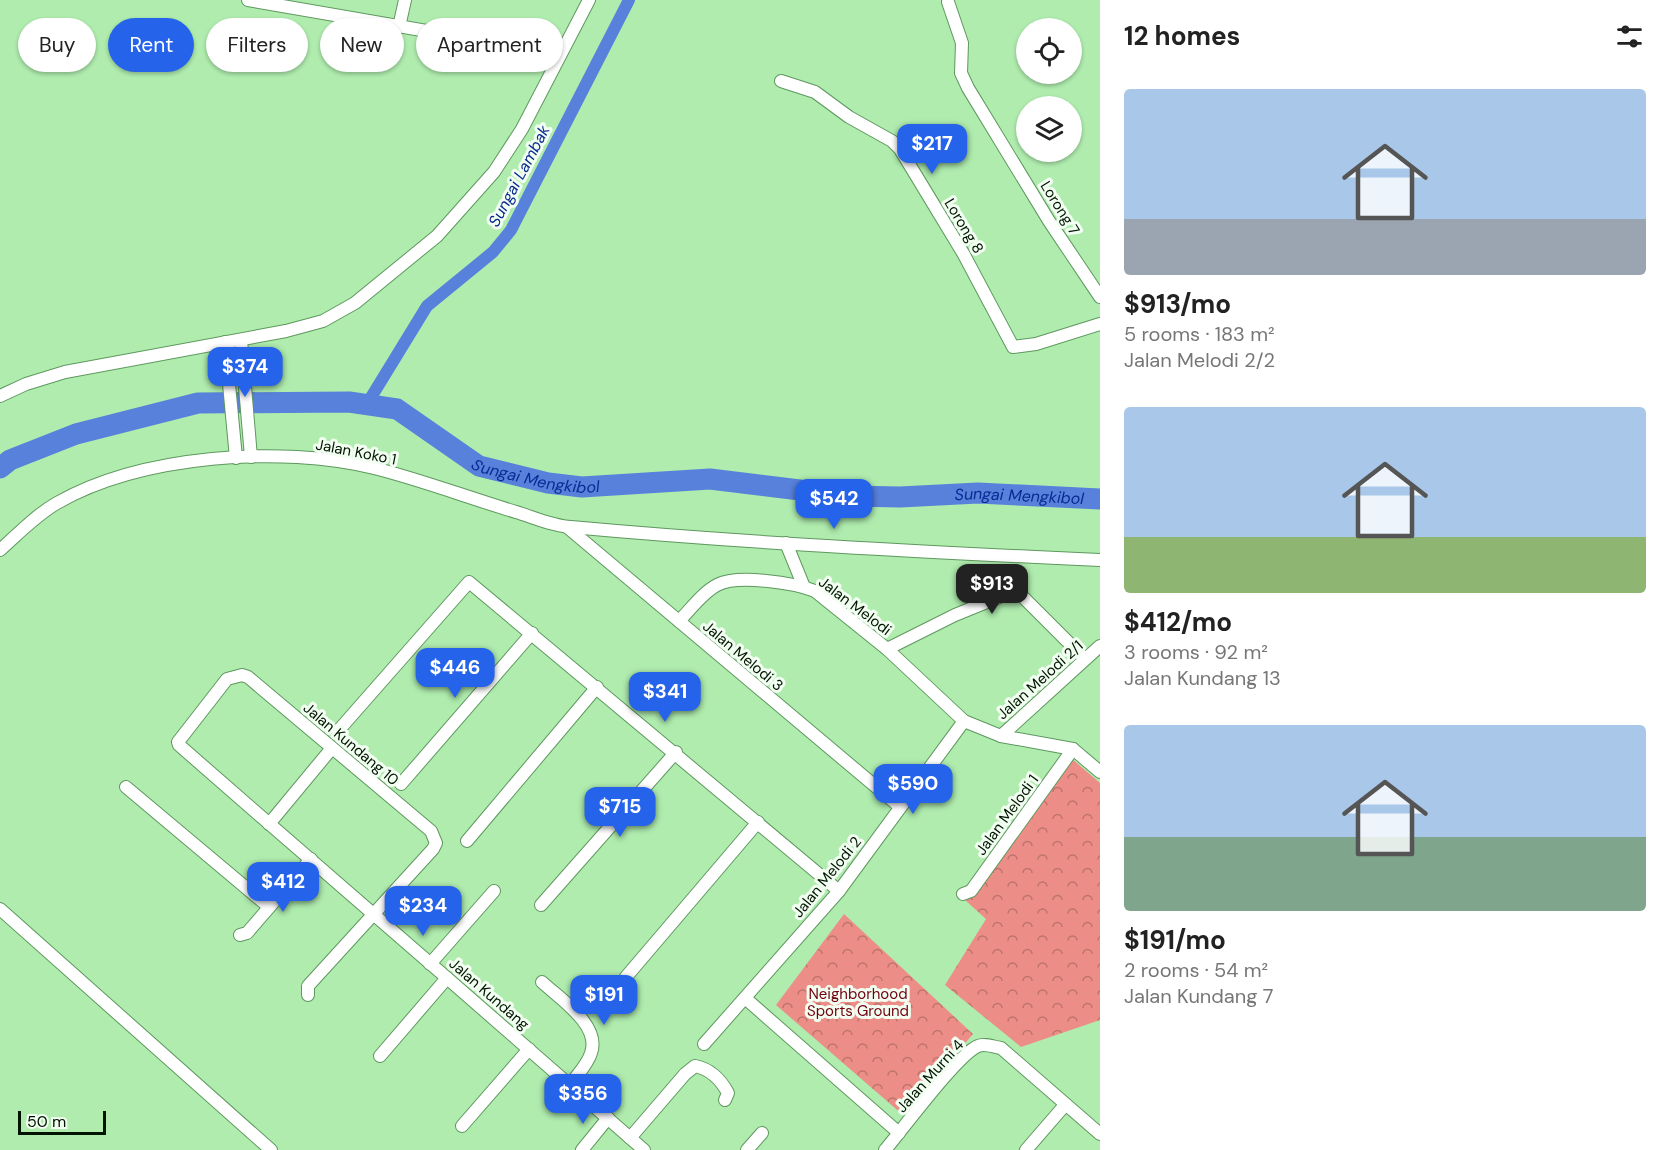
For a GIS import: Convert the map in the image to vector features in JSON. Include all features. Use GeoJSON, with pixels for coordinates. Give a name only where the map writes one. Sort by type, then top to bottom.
{"type":"FeatureCollection","features":[{"type":"Feature","properties":{"kind":"street"},"geometry":{"type":"LineString","coordinates":[[248,0],[293,4],[358,18]]}},
{"type":"Feature","properties":{"kind":"street"},"geometry":{"type":"LineString","coordinates":[[401,18],[405,0]]}},
{"type":"Feature","properties":{"kind":"street"},"geometry":{"type":"LineString","coordinates":[[563,48],[589,0]]}},
{"type":"Feature","properties":{"kind":"street","name":"Lorong 7"},"geometry":{"type":"LineString","coordinates":[[948,2],[962,43],[962,74],[968,88],[1100,297]]}},
{"type":"Feature","properties":{"kind":"street"},"geometry":{"type":"LineString","coordinates":[[0,396],[26,384],[65,372],[286,331],[340,312],[377,287],[437,236],[503,159],[522,129],[551,72]]}},
{"type":"Feature","properties":{"kind":"street","name":"Lorong 8"},"geometry":{"type":"LineString","coordinates":[[781,81],[815,92],[849,117],[892,141],[900,149],[963,253],[1013,347],[1036,344],[1100,324]]}},
{"type":"Feature","properties":{"kind":"street"},"geometry":{"type":"LineString","coordinates":[[242,339],[251,457]]}},
{"type":"Feature","properties":{"kind":"street"},"geometry":{"type":"LineString","coordinates":[[225,342],[236,458]]}},
{"type":"Feature","properties":{"kind":"street","name":"Jalan Koko 1"},"geometry":{"type":"LineString","coordinates":[[0,550],[44,511],[86,489],[148,469],[251,457],[319,458],[374,468],[567,527]]}},
{"type":"Feature","properties":{"kind":"street"},"geometry":{"type":"LineString","coordinates":[[567,527],[786,543],[1100,560]]}},
{"type":"Feature","properties":{"kind":"street","name":"Jalan Melodi 3"},"geometry":{"type":"LineString","coordinates":[[567,527],[900,807]]}},
{"type":"Feature","properties":{"kind":"street"},"geometry":{"type":"LineString","coordinates":[[786,543],[804,587]]}},
{"type":"Feature","properties":{"kind":"street","name":"Jalan Melodi"},"geometry":{"type":"LineString","coordinates":[[679,621],[710,589],[720,584],[739,580],[804,587],[815,591],[887,649],[964,721]]}},
{"type":"Feature","properties":{"kind":"street"},"geometry":{"type":"LineString","coordinates":[[338,731],[469,582],[676,752],[839,891]]}},
{"type":"Feature","properties":{"kind":"street"},"geometry":{"type":"LineString","coordinates":[[887,649],[955,615],[1014,591],[1024,598],[1085,660]]}},
{"type":"Feature","properties":{"kind":"street"},"geometry":{"type":"LineString","coordinates":[[401,784],[532,633]]}},
{"type":"Feature","properties":{"kind":"street","name":"Jalan Melodi 2/1"},"geometry":{"type":"LineString","coordinates":[[1001,736],[1100,646]]}},
{"type":"Feature","properties":{"kind":"street","name":"Jalan Kundang 10"},"geometry":{"type":"LineString","coordinates":[[178,744],[226,679],[242,675],[431,831],[435,837],[433,849],[374,915]]}},
{"type":"Feature","properties":{"kind":"street"},"geometry":{"type":"LineString","coordinates":[[467,841],[597,687]]}},
{"type":"Feature","properties":{"kind":"street"},"geometry":{"type":"LineString","coordinates":[[964,721],[1001,736],[1073,749],[1100,772]]}},
{"type":"Feature","properties":{"kind":"street","name":"Jalan Melodi 2"},"geometry":{"type":"LineString","coordinates":[[704,1044],[839,891],[964,721]]}},
{"type":"Feature","properties":{"kind":"street","name":"Jalan Kundang"},"geometry":{"type":"LineString","coordinates":[[178,744],[644,1150]]}},
{"type":"Feature","properties":{"kind":"street"},"geometry":{"type":"LineString","coordinates":[[270,824],[332,748]]}},
{"type":"Feature","properties":{"kind":"street","name":"Jalan Melodi 1"},"geometry":{"type":"LineString","coordinates":[[963,894],[970,891],[1073,749]]}},
{"type":"Feature","properties":{"kind":"street"},"geometry":{"type":"LineString","coordinates":[[541,904],[676,752]]}},
{"type":"Feature","properties":{"kind":"street"},"geometry":{"type":"LineString","coordinates":[[126,788],[269,907]]}},
{"type":"Feature","properties":{"kind":"street"},"geometry":{"type":"LineString","coordinates":[[626,977],[758,822]]}},
{"type":"Feature","properties":{"kind":"street"},"geometry":{"type":"LineString","coordinates":[[240,935],[247,933],[311,859]]}},
{"type":"Feature","properties":{"kind":"street"},"geometry":{"type":"LineString","coordinates":[[430,964],[494,891]]}},
{"type":"Feature","properties":{"kind":"street"},"geometry":{"type":"LineString","coordinates":[[0,909],[270,1150]]}},
{"type":"Feature","properties":{"kind":"street"},"geometry":{"type":"LineString","coordinates":[[308,995],[308,986],[374,915]]}},
{"type":"Feature","properties":{"kind":"street"},"geometry":{"type":"LineString","coordinates":[[380,1056],[447,978]]}},
{"type":"Feature","properties":{"kind":"street"},"geometry":{"type":"LineString","coordinates":[[542,982],[586,1024],[591,1034],[591,1055],[570,1085]]}},
{"type":"Feature","properties":{"kind":"street"},"geometry":{"type":"LineString","coordinates":[[745,998],[900,1133]]}},
{"type":"Feature","properties":{"kind":"street","name":"Jalan Murni 4"},"geometry":{"type":"LineString","coordinates":[[885,1150],[957,1065],[978,1046],[1001,1048],[1065,1105]]}},
{"type":"Feature","properties":{"kind":"street"},"geometry":{"type":"LineString","coordinates":[[462,1126],[529,1049]]}},
{"type":"Feature","properties":{"kind":"street"},"geometry":{"type":"LineString","coordinates":[[630,1138],[695,1066],[704,1067],[720,1081],[728,1093],[726,1100]]}},
{"type":"Feature","properties":{"kind":"street"},"geometry":{"type":"LineString","coordinates":[[1026,1150],[1065,1105],[1100,1134]]}},
{"type":"Feature","properties":{"kind":"street"},"geometry":{"type":"LineString","coordinates":[[582,1150],[608,1118]]}},
{"type":"Feature","properties":{"kind":"street"},"geometry":{"type":"LineString","coordinates":[[747,1150],[762,1133]]}},
{"type":"Feature","properties":{"kind":"green space"},"geometry":{"type":"Polygon","coordinates":[[[1071,758],[1100,783],[1100,1020],[1021,1047],[945,985],[986,919],[965,900],[1071,758]]]}},
{"type":"Feature","properties":{"kind":"green space","name":"Neighborhood Sports Ground"},"geometry":{"type":"Polygon","coordinates":[[[844,914],[973,1034],[903,1115],[776,1005],[844,914]]]}},
{"type":"Feature","properties":{"kind":"waterway","name":"Sungai Lambak"},"geometry":{"type":"LineString","coordinates":[[367,404],[427,306],[493,252],[511,230],[629,0]]}},
{"type":"Feature","properties":{"kind":"waterway","name":"Sungai Mengkibol"},"geometry":{"type":"LineString","coordinates":[[0,468],[10,460],[76,434],[198,403],[349,402],[397,409],[479,466],[548,483],[582,487],[710,479],[849,496],[900,497],[978,493],[1100,499]]}}]}
